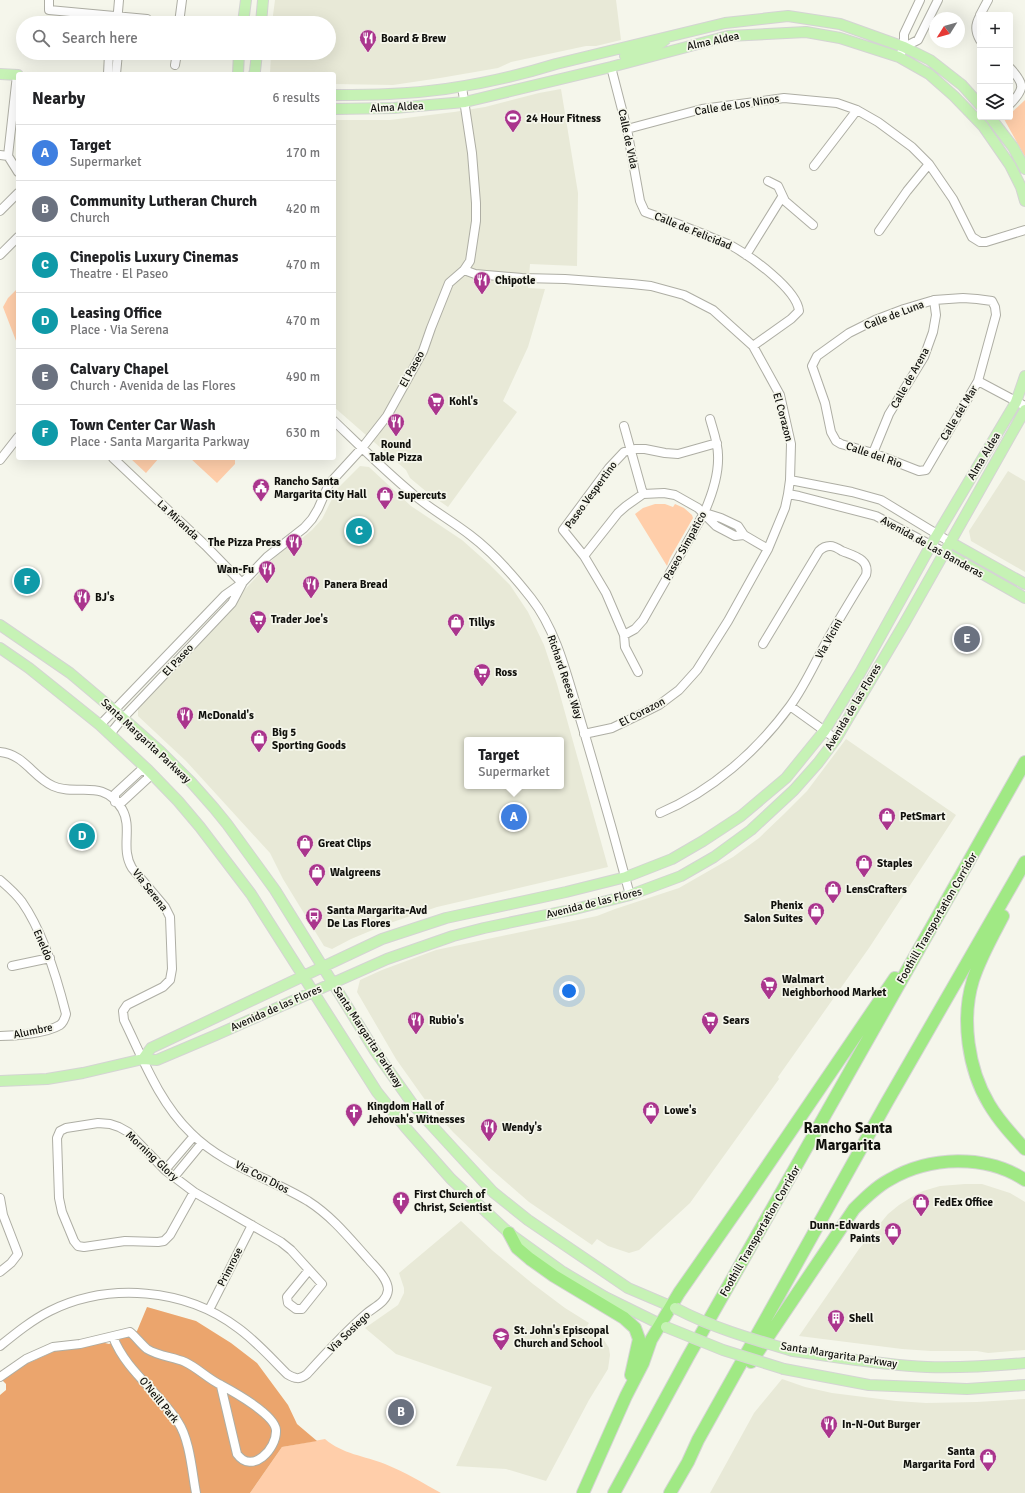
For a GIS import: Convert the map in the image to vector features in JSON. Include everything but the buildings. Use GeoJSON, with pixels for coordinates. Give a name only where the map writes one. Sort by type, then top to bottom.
{"type":"FeatureCollection","features":[{"type":"Feature","properties":{"kind":"highway","name":"Foothill Transportation Corridor"},"geometry":{"type":"LineString","coordinates":[[614,1493],[692,1350],[1025,762]]}},
{"type":"Feature","properties":{"kind":"highway"},"geometry":{"type":"LineString","coordinates":[[670,1493],[688,1462],[698,1440],[887,1102],[1025,862]]}},
{"type":"Feature","properties":{"kind":"highway"},"geometry":{"type":"LineString","coordinates":[[1018,875],[1014,894],[973,979],[967,1020],[971,1057],[981,1088],[1007,1130],[1025,1149]]}},
{"type":"Feature","properties":{"kind":"highway"},"geometry":{"type":"LineString","coordinates":[[584,1493],[651,1340],[663,1326],[673,1307],[908,959],[944,898],[953,891]]}},
{"type":"Feature","properties":{"kind":"highway"},"geometry":{"type":"LineString","coordinates":[[688,1462],[695,1457],[754,1356],[792,1298],[854,1209],[870,1192],[890,1179],[910,1170],[933,1164],[954,1161],[972,1162],[1004,1169],[1025,1180]]}},
{"type":"Feature","properties":{"kind":"highway"},"geometry":{"type":"LineString","coordinates":[[509,1233],[516,1248],[530,1259],[554,1276],[624,1318],[635,1328],[639,1339],[633,1368],[627,1383],[626,1396]]}},
{"type":"Feature","properties":{"kind":"main road"},"geometry":{"type":"LineString","coordinates":[[244,16],[246,0]]}},
{"type":"Feature","properties":{"kind":"main road"},"geometry":{"type":"LineString","coordinates":[[262,16],[263,0]]}},
{"type":"Feature","properties":{"kind":"main road","name":"Alma Aldea"},"geometry":{"type":"LineString","coordinates":[[336,95],[390,94],[462,87],[529,72],[556,64],[725,23],[788,16],[840,24],[904,47],[930,60],[962,85],[977,102]]}},
{"type":"Feature","properties":{"kind":"main road","name":"Alma Aldea"},"geometry":{"type":"LineString","coordinates":[[336,109],[394,108],[464,102],[611,67],[728,36],[806,32],[840,38],[899,57],[929,74],[984,126],[1010,165],[1021,187],[1025,201]]}},
{"type":"Feature","properties":{"kind":"main road"},"geometry":{"type":"LineString","coordinates":[[611,67],[625,56],[662,44],[670,36]]}},
{"type":"Feature","properties":{"kind":"main road"},"geometry":{"type":"LineString","coordinates":[[238,72],[239,60]]}},
{"type":"Feature","properties":{"kind":"main road"},"geometry":{"type":"LineString","coordinates":[[255,72],[256,60]]}},
{"type":"Feature","properties":{"kind":"main road"},"geometry":{"type":"LineString","coordinates":[[0,74],[16,75]]}},
{"type":"Feature","properties":{"kind":"main road"},"geometry":{"type":"LineString","coordinates":[[994,120],[1013,147],[1025,169]]}},
{"type":"Feature","properties":{"kind":"main road","name":"Alma Aldea"},"geometry":{"type":"LineString","coordinates":[[938,533],[1020,404],[1025,376]]}},
{"type":"Feature","properties":{"kind":"main road","name":"Alma Aldea"},"geometry":{"type":"LineString","coordinates":[[950,542],[1025,410]]}},
{"type":"Feature","properties":{"kind":"main road","name":"Avenida de las Flores"},"geometry":{"type":"LineString","coordinates":[[143,1059],[151,1048],[382,939],[446,918],[566,892],[626,877],[672,859],[741,816],[786,778],[825,730],[860,673],[938,533]]}},
{"type":"Feature","properties":{"kind":"main road","name":"Avenida de las Flores"},"geometry":{"type":"LineString","coordinates":[[0,1081],[47,1079],[83,1074],[143,1059],[157,1060],[387,959],[445,938],[484,928],[574,910],[630,896],[681,876],[714,857],[751,830],[794,790],[818,763],[836,739],[904,624],[950,542]]}},
{"type":"Feature","properties":{"kind":"main road","name":"Avenida de Las Banderas"},"geometry":{"type":"LineString","coordinates":[[950,542],[1025,584]]}},
{"type":"Feature","properties":{"kind":"main road","name":"Avenida de Las Banderas"},"geometry":{"type":"LineString","coordinates":[[944,552],[1025,598]]}},
{"type":"Feature","properties":{"kind":"main road","name":"Santa Margarita Parkway"},"geometry":{"type":"LineString","coordinates":[[0,625],[70,673],[161,752],[186,777],[227,824],[275,890],[375,1051],[414,1106],[493,1192],[528,1220],[628,1288],[730,1332],[793,1351],[927,1367],[976,1367],[1025,1363]]}},
{"type":"Feature","properties":{"kind":"main road","name":"Santa Margarita Parkway"},"geometry":{"type":"LineString","coordinates":[[0,648],[29,668],[110,734],[178,801],[210,839],[251,894],[382,1098],[451,1179],[509,1233],[563,1272],[605,1297],[663,1326],[723,1350],[784,1369],[869,1385],[967,1389],[1025,1385]]}},
{"type":"Feature","properties":{"kind":"street"},"geometry":{"type":"LineString","coordinates":[[50,0],[49,10],[90,16]]}},
{"type":"Feature","properties":{"kind":"street"},"geometry":{"type":"LineString","coordinates":[[117,16],[119,0]]}},
{"type":"Feature","properties":{"kind":"street"},"geometry":{"type":"LineString","coordinates":[[180,16],[182,0]]}},
{"type":"Feature","properties":{"kind":"street"},"geometry":{"type":"LineString","coordinates":[[899,57],[904,47],[904,34],[920,0]]}},
{"type":"Feature","properties":{"kind":"street"},"geometry":{"type":"LineString","coordinates":[[904,47],[918,40],[938,0]]}},
{"type":"Feature","properties":{"kind":"street"},"geometry":{"type":"LineString","coordinates":[[982,12],[988,0]]}},
{"type":"Feature","properties":{"kind":"street"},"geometry":{"type":"LineString","coordinates":[[977,22],[977,36]]}},
{"type":"Feature","properties":{"kind":"street"},"geometry":{"type":"LineString","coordinates":[[108,72],[109,60]]}},
{"type":"Feature","properties":{"kind":"street"},"geometry":{"type":"LineString","coordinates":[[116,72],[117,60]]}},
{"type":"Feature","properties":{"kind":"street"},"geometry":{"type":"LineString","coordinates":[[175,65],[176,60]]}},
{"type":"Feature","properties":{"kind":"street","name":"Calle de Vida"},"geometry":{"type":"LineString","coordinates":[[611,67],[627,129],[640,201],[645,212]]}},
{"type":"Feature","properties":{"kind":"street"},"geometry":{"type":"LineString","coordinates":[[1013,71],[1019,76],[1023,88],[1022,93],[1013,101]]}},
{"type":"Feature","properties":{"kind":"street"},"geometry":{"type":"LineString","coordinates":[[16,81],[4,155],[16,170]]}},
{"type":"Feature","properties":{"kind":"street","name":"El Paseo"},"geometry":{"type":"LineString","coordinates":[[100,726],[225,595],[242,583],[267,557],[308,524],[318,509],[329,484],[362,448],[387,416],[423,351],[449,282],[464,270],[470,261],[476,221],[476,203],[472,153],[462,87]]}},
{"type":"Feature","properties":{"kind":"street","name":"Calle de Los Ninos"},"geometry":{"type":"LineString","coordinates":[[627,129],[702,109],[784,98],[837,103],[857,110],[878,122],[912,147],[929,164],[953,199],[972,237],[980,242],[986,242],[1025,230]]}},
{"type":"Feature","properties":{"kind":"street"},"geometry":{"type":"LineString","coordinates":[[814,166],[857,110]]}},
{"type":"Feature","properties":{"kind":"street"},"geometry":{"type":"LineString","coordinates":[[984,126],[991,120]]}},
{"type":"Feature","properties":{"kind":"street"},"geometry":{"type":"LineString","coordinates":[[879,231],[907,191],[929,164]]}},
{"type":"Feature","properties":{"kind":"street"},"geometry":{"type":"LineString","coordinates":[[768,180],[778,186],[782,196],[789,204],[813,225]]}},
{"type":"Feature","properties":{"kind":"street"},"geometry":{"type":"LineString","coordinates":[[0,211],[16,195]]}},
{"type":"Feature","properties":{"kind":"street"},"geometry":{"type":"LineString","coordinates":[[746,255],[782,196]]}},
{"type":"Feature","properties":{"kind":"street","name":"Calle de Felicidad"},"geometry":{"type":"LineString","coordinates":[[645,212],[730,245],[746,255],[781,282],[798,304],[799,311],[791,319],[752,346]]}},
{"type":"Feature","properties":{"kind":"street"},"geometry":{"type":"LineString","coordinates":[[0,255],[16,239]]}},
{"type":"Feature","properties":{"kind":"street","name":"El Corazon"},"geometry":{"type":"LineString","coordinates":[[464,270],[475,274],[522,278],[565,278],[652,286],[684,295],[713,310],[752,346],[780,395],[791,444],[790,480],[785,508],[768,549],[728,621],[698,670],[679,690],[659,705],[612,728],[584,734]]}},
{"type":"Feature","properties":{"kind":"street","name":"Calle de Luna"},"geometry":{"type":"LineString","coordinates":[[812,366],[817,356],[849,333],[874,320],[934,300],[977,298],[992,301]]}},
{"type":"Feature","properties":{"kind":"street","name":"Calle de Arena"},"geometry":{"type":"LineString","coordinates":[[873,453],[889,414],[924,357],[933,332],[936,315],[934,300]]}},
{"type":"Feature","properties":{"kind":"street","name":"Calle del Mar"},"geometry":{"type":"LineString","coordinates":[[919,471],[926,470],[978,381],[996,315],[995,307],[992,301]]}},
{"type":"Feature","properties":{"kind":"street","name":"Calle del Rio"},"geometry":{"type":"LineString","coordinates":[[812,366],[825,403],[833,436],[841,444],[873,453],[919,471]]}},
{"type":"Feature","properties":{"kind":"street"},"geometry":{"type":"LineString","coordinates":[[978,381],[1020,404]]}},
{"type":"Feature","properties":{"kind":"street","name":"Paseo Simpatico"},"geometry":{"type":"LineString","coordinates":[[624,636],[635,629],[643,620],[704,513],[711,497],[718,455],[717,444],[710,419]]}},
{"type":"Feature","properties":{"kind":"street","name":"Richard Reese Way"},"geometry":{"type":"LineString","coordinates":[[336,423],[414,495],[482,545],[511,574],[532,600],[548,627],[562,660],[626,877],[630,896]]}},
{"type":"Feature","properties":{"kind":"street"},"geometry":{"type":"LineString","coordinates":[[624,426],[643,494]]}},
{"type":"Feature","properties":{"kind":"street"},"geometry":{"type":"LineString","coordinates":[[0,460],[16,440]]}},
{"type":"Feature","properties":{"kind":"street"},"geometry":{"type":"LineString","coordinates":[[631,450],[645,448],[665,453],[678,454],[717,444]]}},
{"type":"Feature","properties":{"kind":"street","name":"Paseo Vespertino"},"geometry":{"type":"LineString","coordinates":[[631,450],[624,452],[618,458],[586,497],[563,530],[584,556],[606,593],[624,636],[625,647],[638,672]]}},
{"type":"Feature","properties":{"kind":"street","name":"La Miranda"},"geometry":{"type":"LineString","coordinates":[[115,460],[209,549],[242,583]]}},
{"type":"Feature","properties":{"kind":"street","name":"Avenida de Las Banderas"},"geometry":{"type":"LineString","coordinates":[[790,480],[852,492],[881,500],[938,533],[950,542]]}},
{"type":"Feature","properties":{"kind":"street"},"geometry":{"type":"LineString","coordinates":[[584,556],[622,510],[643,494],[664,493],[675,495],[687,501],[704,513],[721,518],[738,526],[744,535],[768,549]]}},
{"type":"Feature","properties":{"kind":"street","name":"Avenida de Las Banderas"},"geometry":{"type":"LineString","coordinates":[[788,494],[876,516],[944,552]]}},
{"type":"Feature","properties":{"kind":"street","name":"Via Vicini"},"geometry":{"type":"LineString","coordinates":[[660,813],[694,795],[718,780],[734,767],[763,738],[790,706],[866,575],[866,564],[861,559],[831,546],[824,547],[819,551],[763,644]]}},
{"type":"Feature","properties":{"kind":"street","name":"El Paseo"},"geometry":{"type":"LineString","coordinates":[[110,734],[123,718],[232,603],[242,583]]}},
{"type":"Feature","properties":{"kind":"street"},"geometry":{"type":"LineString","coordinates":[[790,706],[836,739]]}},
{"type":"Feature","properties":{"kind":"street","name":"Via Serena"},"geometry":{"type":"LineString","coordinates":[[0,752],[14,755],[52,786],[63,789],[89,789],[102,792],[110,796],[122,809],[126,823],[126,851],[128,861],[132,868],[165,907],[171,922],[172,969],[170,980],[163,987],[127,1005],[123,1011],[124,1020],[143,1059]]}},
{"type":"Feature","properties":{"kind":"street"},"geometry":{"type":"LineString","coordinates":[[115,802],[115,794],[140,771],[148,770]]}},
{"type":"Feature","properties":{"kind":"street","name":"Eneldo"},"geometry":{"type":"LineString","coordinates":[[0,880],[22,901],[36,927],[50,958],[66,1014],[64,1020]]}},
{"type":"Feature","properties":{"kind":"street"},"geometry":{"type":"LineString","coordinates":[[12,966],[50,958]]}},
{"type":"Feature","properties":{"kind":"street","name":"Alumbre"},"geometry":{"type":"LineString","coordinates":[[0,1036],[17,1036],[41,1031],[60,1025],[64,1020]]}},
{"type":"Feature","properties":{"kind":"street","name":"Via Con Dios"},"geometry":{"type":"LineString","coordinates":[[143,1059],[168,1107],[177,1119],[194,1136],[226,1160],[299,1196],[325,1213],[353,1240],[381,1274],[386,1281],[388,1289]]}},
{"type":"Feature","properties":{"kind":"street","name":"Morning Glory"},"geometry":{"type":"LineString","coordinates":[[194,1192],[170,1235],[164,1241],[125,1241],[84,1247],[78,1246],[74,1241],[62,1212],[59,1198],[57,1138],[60,1131],[66,1128],[98,1123],[110,1124],[128,1132],[165,1170],[194,1192],[207,1201],[281,1242],[291,1250],[322,1284],[302,1309],[296,1309],[288,1303],[288,1297],[309,1270]]}},
{"type":"Feature","properties":{"kind":"street"},"geometry":{"type":"LineString","coordinates":[[165,1170],[194,1136]]}},
{"type":"Feature","properties":{"kind":"street"},"geometry":{"type":"LineString","coordinates":[[174,1177],[202,1143]]}},
{"type":"Feature","properties":{"kind":"street"},"geometry":{"type":"LineString","coordinates":[[0,1198],[3,1215],[18,1254],[11,1263],[0,1272]]}},
{"type":"Feature","properties":{"kind":"street","name":"Primrose"},"geometry":{"type":"LineString","coordinates":[[209,1310],[252,1225]]}},
{"type":"Feature","properties":{"kind":"street","name":"Via Sosiego"},"geometry":{"type":"LineString","coordinates":[[209,1310],[238,1328],[254,1341],[287,1374],[292,1377],[300,1378],[307,1374],[346,1333],[386,1298],[388,1289]]}},
{"type":"Feature","properties":{"kind":"street"},"geometry":{"type":"LineString","coordinates":[[0,1346],[34,1320],[50,1311],[98,1295],[123,1293],[162,1295],[187,1301],[209,1310]]}},
{"type":"Feature","properties":{"kind":"street"},"geometry":{"type":"LineString","coordinates":[[0,1377],[26,1359],[53,1347],[80,1344],[130,1332],[146,1348],[153,1352],[186,1363],[221,1386],[226,1387],[260,1410],[274,1422],[276,1430],[275,1438],[269,1451],[262,1458],[253,1462],[247,1462],[241,1459],[237,1454],[221,1386]]}},
{"type":"Feature","properties":{"kind":"street","name":"O'Neill Park"},"geometry":{"type":"LineString","coordinates":[[113,1337],[116,1345],[128,1362],[179,1423],[185,1436],[196,1493]]}},
{"type":"Feature","properties":{"kind":"shaded area"},"geometry":{"type":"Polygon","coordinates":[[[275,0],[616,0],[621,40],[511,62],[498,68],[440,78],[393,85],[336,84],[336,72],[270,72],[271,60],[336,60],[336,16],[273,16],[275,0]]]}},
{"type":"Feature","properties":{"kind":"shaded area"},"geometry":{"type":"Polygon","coordinates":[[[561,89],[578,193],[577,266],[530,264],[528,288],[545,289],[528,347],[503,401],[517,412],[448,507],[410,478],[406,470],[336,409],[336,120],[390,120],[454,112],[485,107],[561,89]]]}},
{"type":"Feature","properties":{"kind":"shaded area"},"geometry":{"type":"Polygon","coordinates":[[[1025,100],[1025,157],[1005,120],[1013,120],[1013,111],[1025,100]]]}},
{"type":"Feature","properties":{"kind":"shaded area"},"geometry":{"type":"Polygon","coordinates":[[[16,290],[16,341],[3,307],[8,298],[16,290]]]}},
{"type":"Feature","properties":{"kind":"shaded area"},"geometry":{"type":"Polygon","coordinates":[[[132,460],[157,460],[146,473],[132,460]]]}},
{"type":"Feature","properties":{"kind":"shaded area"},"geometry":{"type":"Polygon","coordinates":[[[192,460],[235,460],[235,464],[217,483],[192,460]]]}},
{"type":"Feature","properties":{"kind":"shaded area"},"geometry":{"type":"Polygon","coordinates":[[[360,466],[369,467],[411,506],[462,540],[510,585],[528,612],[544,645],[557,684],[608,867],[437,907],[387,924],[351,939],[332,949],[324,946],[283,879],[270,853],[186,761],[138,716],[138,705],[286,545],[301,539],[322,519],[337,489],[360,466]]]}},
{"type":"Feature","properties":{"kind":"shaded area"},"geometry":{"type":"Polygon","coordinates":[[[1008,471],[1025,481],[1025,572],[971,541],[969,531],[1008,471]]]}},
{"type":"Feature","properties":{"kind":"shaded area"},"geometry":{"type":"Polygon","coordinates":[[[655,504],[665,504],[673,507],[675,504],[684,508],[692,515],[693,518],[667,566],[635,514],[643,508],[655,504]]]}},
{"type":"Feature","properties":{"kind":"shaded area"},"geometry":{"type":"Polygon","coordinates":[[[846,739],[956,815],[869,948],[778,1077],[779,1079],[690,1203],[639,1250],[629,1253],[608,1246],[597,1239],[592,1245],[529,1202],[491,1169],[453,1132],[428,1104],[396,1059],[357,992],[360,980],[382,970],[436,950],[597,916],[679,888],[733,857],[759,838],[807,791],[846,739]]]}},
{"type":"Feature","properties":{"kind":"shaded area"},"geometry":{"type":"Polygon","coordinates":[[[982,1184],[1010,1193],[1025,1202],[1025,1350],[988,1353],[977,1351],[931,1351],[902,1349],[799,1336],[859,1249],[888,1214],[899,1205],[923,1191],[940,1186],[982,1184]]]}},
{"type":"Feature","properties":{"kind":"shaded area","name":"St. John's Episcopal Church and School"},"geometry":{"type":"Polygon","coordinates":[[[461,1221],[493,1251],[533,1284],[565,1308],[589,1323],[587,1326],[602,1337],[609,1348],[610,1355],[608,1369],[589,1400],[546,1481],[506,1469],[456,1466],[492,1387],[396,1354],[365,1328],[398,1305],[404,1293],[404,1288],[399,1273],[461,1221]]]}},
{"type":"Feature","properties":{"kind":"shaded area"},"geometry":{"type":"Polygon","coordinates":[[[147,1307],[196,1321],[231,1343],[257,1363],[288,1405],[297,1424],[317,1441],[282,1447],[250,1493],[0,1493],[0,1395],[6,1390],[6,1384],[2,1380],[26,1364],[57,1350],[72,1349],[101,1342],[109,1344],[137,1331],[147,1307]]]}},
{"type":"Feature","properties":{"kind":"shaded area"},"geometry":{"type":"Polygon","coordinates":[[[782,1379],[805,1387],[832,1393],[896,1401],[926,1403],[1025,1399],[1025,1493],[710,1493],[754,1413],[782,1379]]]}},
{"type":"Feature","properties":{"kind":"shaded area"},"geometry":{"type":"Polygon","coordinates":[[[325,1439],[346,1451],[400,1470],[441,1493],[250,1493],[282,1447],[325,1439]]]}},
{"type":"Feature","properties":{"kind":"place","name":"Board & Brew"},"geometry":{"type":"Point","coordinates":[368,53]}},
{"type":"Feature","properties":{"kind":"place","name":"24 Hour Fitness"},"geometry":{"type":"Point","coordinates":[513,133]}},
{"type":"Feature","properties":{"kind":"place","name":"Chipotle"},"geometry":{"type":"Point","coordinates":[482,295]}},
{"type":"Feature","properties":{"kind":"place","name":"Kohl's"},"geometry":{"type":"Point","coordinates":[436,416]}},
{"type":"Feature","properties":{"kind":"place","name":"Round Table Pizza"},"geometry":{"type":"Point","coordinates":[396,437]}},
{"type":"Feature","properties":{"kind":"place","name":"Rancho Santa Margarita City Hall"},"geometry":{"type":"Point","coordinates":[261,502]}},
{"type":"Feature","properties":{"kind":"place","name":"Supercuts"},"geometry":{"type":"Point","coordinates":[385,510]}},
{"type":"Feature","properties":{"kind":"place","name":"Cinepolis Luxury Cinemas"},"geometry":{"type":"Point","coordinates":[359,531]}},
{"type":"Feature","properties":{"kind":"place","name":"The Pizza Press"},"geometry":{"type":"Point","coordinates":[294,557]}},
{"type":"Feature","properties":{"kind":"place","name":"Town Center Car Wash"},"geometry":{"type":"Point","coordinates":[27,581]}},
{"type":"Feature","properties":{"kind":"place","name":"Wan-Fu"},"geometry":{"type":"Point","coordinates":[267,584]}},
{"type":"Feature","properties":{"kind":"place","name":"Panera Bread"},"geometry":{"type":"Point","coordinates":[311,599]}},
{"type":"Feature","properties":{"kind":"place","name":"BJ's"},"geometry":{"type":"Point","coordinates":[82,612]}},
{"type":"Feature","properties":{"kind":"place","name":"Trader Joe's"},"geometry":{"type":"Point","coordinates":[258,634]}},
{"type":"Feature","properties":{"kind":"place","name":"Tillys"},"geometry":{"type":"Point","coordinates":[456,637]}},
{"type":"Feature","properties":{"kind":"place","name":"Calvary Chapel"},"geometry":{"type":"Point","coordinates":[967,639]}},
{"type":"Feature","properties":{"kind":"place","name":"Ross"},"geometry":{"type":"Point","coordinates":[482,687]}},
{"type":"Feature","properties":{"kind":"place","name":"McDonald's"},"geometry":{"type":"Point","coordinates":[185,730]}},
{"type":"Feature","properties":{"kind":"place","name":"Big 5 Sporting Goods"},"geometry":{"type":"Point","coordinates":[259,753]}},
{"type":"Feature","properties":{"kind":"place","name":"Target"},"geometry":{"type":"Point","coordinates":[514,817]}},
{"type":"Feature","properties":{"kind":"place","name":"PetSmart"},"geometry":{"type":"Point","coordinates":[887,831]}},
{"type":"Feature","properties":{"kind":"place","name":"Leasing Office"},"geometry":{"type":"Point","coordinates":[82,836]}},
{"type":"Feature","properties":{"kind":"place","name":"Great Clips"},"geometry":{"type":"Point","coordinates":[305,858]}},
{"type":"Feature","properties":{"kind":"place","name":"Staples"},"geometry":{"type":"Point","coordinates":[864,878]}},
{"type":"Feature","properties":{"kind":"place","name":"Walgreens"},"geometry":{"type":"Point","coordinates":[317,887]}},
{"type":"Feature","properties":{"kind":"place","name":"LensCrafters"},"geometry":{"type":"Point","coordinates":[833,904]}},
{"type":"Feature","properties":{"kind":"place","name":"Phenix Salon Suites"},"geometry":{"type":"Point","coordinates":[816,926]}},
{"type":"Feature","properties":{"kind":"place","name":"Santa Margarita-Avd De Las Flores"},"geometry":{"type":"Point","coordinates":[314,931]}},
{"type":"Feature","properties":{"kind":"place","name":"Walmart Neighborhood Market"},"geometry":{"type":"Point","coordinates":[769,1000]}},
{"type":"Feature","properties":{"kind":"place","name":"Rubio's"},"geometry":{"type":"Point","coordinates":[416,1035]}},
{"type":"Feature","properties":{"kind":"place","name":"Sears"},"geometry":{"type":"Point","coordinates":[710,1035]}},
{"type":"Feature","properties":{"kind":"place","name":"Lowe's"},"geometry":{"type":"Point","coordinates":[651,1125]}},
{"type":"Feature","properties":{"kind":"place","name":"Kingdom Hall of Jehovah's Witnesses"},"geometry":{"type":"Point","coordinates":[354,1127]}},
{"type":"Feature","properties":{"kind":"place","name":"Wendy's"},"geometry":{"type":"Point","coordinates":[489,1142]}},
{"type":"Feature","properties":{"kind":"place","name":"First Church of Christ, Scientist"},"geometry":{"type":"Point","coordinates":[401,1215]}},
{"type":"Feature","properties":{"kind":"place","name":"FedEx Office"},"geometry":{"type":"Point","coordinates":[921,1217]}},
{"type":"Feature","properties":{"kind":"place","name":"Dunn-Edwards Paints"},"geometry":{"type":"Point","coordinates":[893,1246]}},
{"type":"Feature","properties":{"kind":"place","name":"Shell"},"geometry":{"type":"Point","coordinates":[836,1333]}},
{"type":"Feature","properties":{"kind":"place","name":"St. John's Episcopal Church and School"},"geometry":{"type":"Point","coordinates":[501,1351]}},
{"type":"Feature","properties":{"kind":"place","name":"Community Lutheran Church"},"geometry":{"type":"Point","coordinates":[401,1412]}},
{"type":"Feature","properties":{"kind":"place","name":"In-N-Out Burger"},"geometry":{"type":"Point","coordinates":[829,1439]}},
{"type":"Feature","properties":{"kind":"place","name":"Santa Margarita Ford"},"geometry":{"type":"Point","coordinates":[988,1472]}},
{"type":"Feature","properties":{"kind":"district","name":"Rancho Santa Margarita"},"geometry":{"type":"Point","coordinates":[848,1136]}}]}
